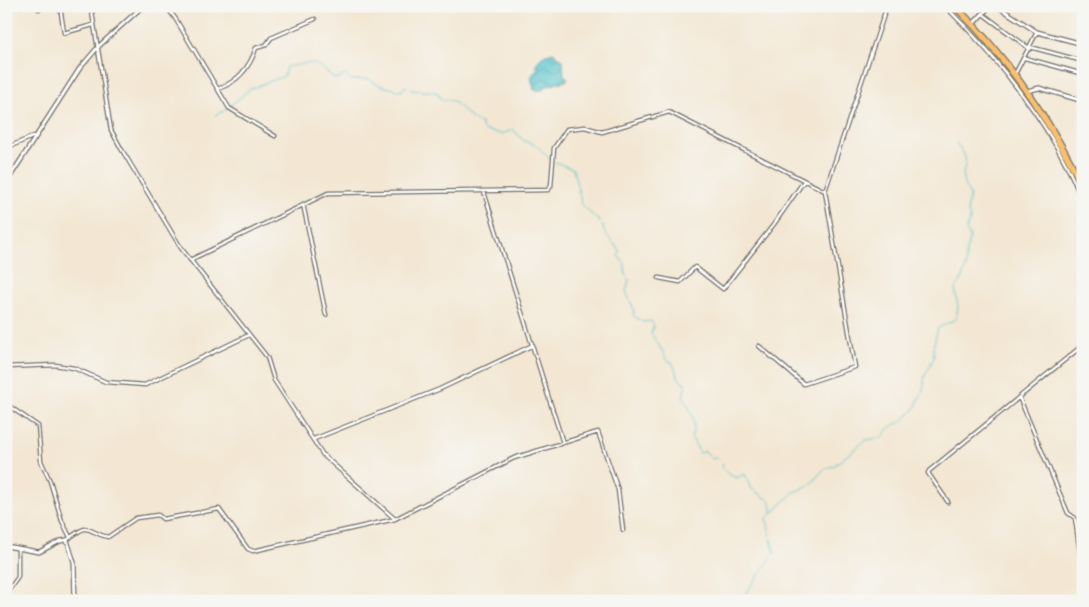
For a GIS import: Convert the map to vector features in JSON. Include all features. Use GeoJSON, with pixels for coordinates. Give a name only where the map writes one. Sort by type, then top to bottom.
{"type":"FeatureCollection","features":[{"type":"Feature","properties":{"kind":"highway"},"geometry":{"type":"LineString","coordinates":[[955,6],[962,18],[972,24],[1015,74],[1051,128],[1083,187]]}},
{"type":"Feature","properties":{"kind":"street"},"geometry":{"type":"LineString","coordinates":[[6,10],[22,6]]}},
{"type":"Feature","properties":{"kind":"street"},"geometry":{"type":"LineString","coordinates":[[35,6],[39,9],[47,6]]}},
{"type":"Feature","properties":{"kind":"street"},"geometry":{"type":"LineString","coordinates":[[60,6],[64,33],[93,25]]}},
{"type":"Feature","properties":{"kind":"street"},"geometry":{"type":"LineString","coordinates":[[91,6],[111,130],[161,216],[190,260],[267,357],[274,380],[326,459],[395,518]]}},
{"type":"Feature","properties":{"kind":"street"},"geometry":{"type":"LineString","coordinates":[[6,184],[77,72],[98,46],[143,6]]}},
{"type":"Feature","properties":{"kind":"street"},"geometry":{"type":"LineString","coordinates":[[166,6],[229,108],[275,136]]}},
{"type":"Feature","properties":{"kind":"street"},"geometry":{"type":"LineString","coordinates":[[759,346],[802,383],[855,368],[825,191],[887,6]]}},
{"type":"Feature","properties":{"kind":"street"},"geometry":{"type":"LineString","coordinates":[[945,6],[962,18],[1004,72],[1049,136],[1082,197],[1083,204]]}},
{"type":"Feature","properties":{"kind":"street"},"geometry":{"type":"LineString","coordinates":[[972,24],[990,6]]}},
{"type":"Feature","properties":{"kind":"street"},"geometry":{"type":"LineString","coordinates":[[997,6],[1037,32],[1083,44]]}},
{"type":"Feature","properties":{"kind":"street"},"geometry":{"type":"LineString","coordinates":[[983,14],[1030,48],[1083,60]]}},
{"type":"Feature","properties":{"kind":"street"},"geometry":{"type":"LineString","coordinates":[[218,89],[235,81],[251,60],[256,48],[266,45],[271,38],[315,19]]}},
{"type":"Feature","properties":{"kind":"street"},"geometry":{"type":"LineString","coordinates":[[1015,74],[1037,32]]}},
{"type":"Feature","properties":{"kind":"street"},"geometry":{"type":"LineString","coordinates":[[1025,58],[1083,74]]}},
{"type":"Feature","properties":{"kind":"street"},"geometry":{"type":"LineString","coordinates":[[1004,72],[1010,68]]}},
{"type":"Feature","properties":{"kind":"street"},"geometry":{"type":"LineString","coordinates":[[1027,91],[1038,88],[1083,102]]}},
{"type":"Feature","properties":{"kind":"street"},"geometry":{"type":"LineString","coordinates":[[190,260],[304,204],[332,193],[545,191],[550,188],[554,148],[562,134],[571,127],[586,127],[602,132],[669,112],[825,191]]}},
{"type":"Feature","properties":{"kind":"street"},"geometry":{"type":"LineString","coordinates":[[6,148],[38,134]]}},
{"type":"Feature","properties":{"kind":"street"},"geometry":{"type":"LineString","coordinates":[[659,278],[680,282],[695,267],[721,289],[724,288],[774,224],[804,181]]}},
{"type":"Feature","properties":{"kind":"street"},"geometry":{"type":"LineString","coordinates":[[484,192],[563,443]]}},
{"type":"Feature","properties":{"kind":"street"},"geometry":{"type":"LineString","coordinates":[[304,204],[326,315]]}},
{"type":"Feature","properties":{"kind":"street"},"geometry":{"type":"LineString","coordinates":[[6,367],[55,365],[74,368],[106,382],[145,385],[249,335]]}},
{"type":"Feature","properties":{"kind":"street"},"geometry":{"type":"LineString","coordinates":[[948,502],[929,475],[929,471],[1083,345]]}},
{"type":"Feature","properties":{"kind":"street"},"geometry":{"type":"LineString","coordinates":[[313,439],[440,389],[533,346]]}},
{"type":"Feature","properties":{"kind":"street"},"geometry":{"type":"LineString","coordinates":[[1019,396],[1068,513],[1075,518],[1083,574]]}},
{"type":"Feature","properties":{"kind":"street"},"geometry":{"type":"LineString","coordinates":[[6,404],[37,426],[41,461],[70,538]]}},
{"type":"Feature","properties":{"kind":"street"},"geometry":{"type":"LineString","coordinates":[[6,546],[38,552],[70,538],[78,531],[88,528],[108,537],[117,529],[140,517],[158,515],[163,520],[219,509],[248,548],[253,551],[395,518],[514,458],[600,433],[618,490],[623,530]]}},
{"type":"Feature","properties":{"kind":"street"},"geometry":{"type":"LineString","coordinates":[[66,540],[71,549],[74,562],[75,601]]}},
{"type":"Feature","properties":{"kind":"street"},"geometry":{"type":"LineString","coordinates":[[6,594],[18,577],[18,549]]}},
{"type":"Feature","properties":{"kind":"water"},"geometry":{"type":"Polygon","coordinates":[[[553,52],[563,60],[564,75],[568,78],[566,81],[544,87],[543,90],[534,90],[531,77],[539,66],[535,66],[542,57],[553,52]]]}},
{"type":"Feature","properties":{"kind":"waterway"},"geometry":{"type":"LineString","coordinates":[[215,115],[224,111],[250,89],[284,76],[286,67],[313,63],[336,79],[345,75],[351,80],[369,79],[379,85],[402,91],[405,86],[412,90],[437,92],[442,100],[452,101],[475,121],[481,123],[483,130],[502,134],[513,129],[524,141],[536,145],[551,160]]}},
{"type":"Feature","properties":{"kind":"waterway"},"geometry":{"type":"LineString","coordinates":[[748,601],[746,593],[775,552],[766,519],[793,493],[811,484],[823,470],[835,465],[866,440],[882,438],[890,427],[901,422],[914,410],[923,391],[925,375],[934,358],[933,348],[938,328],[956,319],[958,307],[955,288],[960,283],[966,267],[966,251],[970,238],[966,229],[970,219],[967,208],[970,196],[963,181],[966,162],[956,143]]}},
{"type":"Feature","properties":{"kind":"waterway"},"geometry":{"type":"LineString","coordinates":[[555,162],[573,169],[582,205],[603,225],[604,232],[620,251],[618,256],[625,264],[625,272],[629,280],[626,291],[634,310],[633,315],[642,322],[651,321],[654,326],[651,333],[653,337],[666,359],[672,362],[679,379],[686,384],[683,395],[694,420],[691,437],[700,453],[705,451],[712,459],[717,457],[723,463],[722,468],[728,474],[737,478],[745,474],[752,489],[770,501],[773,512]]}}]}
